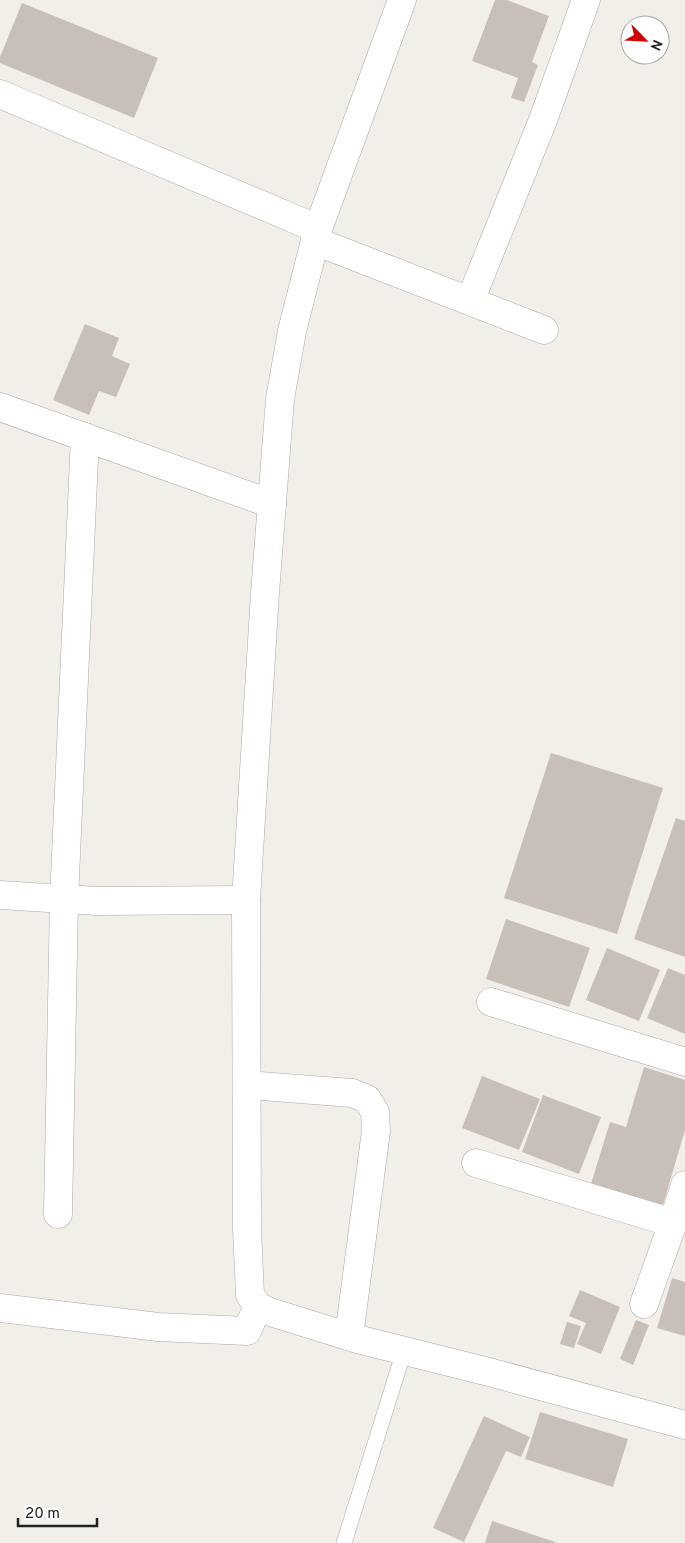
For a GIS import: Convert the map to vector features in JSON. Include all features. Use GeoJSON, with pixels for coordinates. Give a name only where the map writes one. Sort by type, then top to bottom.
{"type":"FeatureCollection","features":[{"type":"Feature","properties":{"kind":"street"},"geometry":{"type":"LineString","coordinates":[[402,0],[316,235],[292,331],[280,399],[265,593],[246,900],[247,1229],[250,1295],[258,1306],[268,1311],[349,1336],[685,1425]]}},
{"type":"Feature","properties":{"kind":"street"},"geometry":{"type":"LineString","coordinates":[[470,301],[543,120],[586,0]]}},
{"type":"Feature","properties":{"kind":"street"},"geometry":{"type":"LineString","coordinates":[[0,94],[316,235],[470,301],[544,330]]}},
{"type":"Feature","properties":{"kind":"street"},"geometry":{"type":"LineString","coordinates":[[0,407],[272,504]]}},
{"type":"Feature","properties":{"kind":"street"},"geometry":{"type":"LineString","coordinates":[[58,1214],[64,900],[85,437]]}},
{"type":"Feature","properties":{"kind":"street"},"geometry":{"type":"LineString","coordinates":[[0,895],[97,901],[246,900]]}},
{"type":"Feature","properties":{"kind":"street"},"geometry":{"type":"LineString","coordinates":[[491,1002],[685,1062]]}},
{"type":"Feature","properties":{"kind":"street"},"geometry":{"type":"LineString","coordinates":[[247,1085],[352,1092],[367,1100],[375,1112],[376,1131],[349,1336]]}},
{"type":"Feature","properties":{"kind":"street"},"geometry":{"type":"LineString","coordinates":[[476,1163],[673,1223]]}},
{"type":"Feature","properties":{"kind":"street"},"geometry":{"type":"LineString","coordinates":[[644,1304],[685,1185]]}},
{"type":"Feature","properties":{"kind":"street"},"geometry":{"type":"LineString","coordinates":[[0,1308],[158,1327],[247,1331],[258,1306]]}},
{"type":"Feature","properties":{"kind":"lane"},"geometry":{"type":"LineString","coordinates":[[344,1543],[404,1351]]}},
{"type":"Feature","properties":{"kind":"building"},"geometry":{"type":"Polygon","coordinates":[[[495,0],[507,0],[549,16],[532,62],[538,65],[524,102],[511,98],[518,78],[472,61],[495,0]]]}},
{"type":"Feature","properties":{"kind":"building"},"geometry":{"type":"Polygon","coordinates":[[[22,3],[158,58],[134,118],[0,63],[0,57],[22,3]]]}},
{"type":"Feature","properties":{"kind":"building"},"geometry":{"type":"Polygon","coordinates":[[[85,324],[119,338],[112,356],[130,364],[116,397],[99,391],[89,415],[53,400],[85,324]]]}},
{"type":"Feature","properties":{"kind":"building"},"geometry":{"type":"Polygon","coordinates":[[[551,753],[663,788],[617,934],[504,898],[551,753]]]}},
{"type":"Feature","properties":{"kind":"building"},"geometry":{"type":"Polygon","coordinates":[[[676,818],[685,821],[685,957],[634,939],[676,818]]]}},
{"type":"Feature","properties":{"kind":"building"},"geometry":{"type":"Polygon","coordinates":[[[506,919],[590,948],[569,1007],[486,979],[506,919]]]}},
{"type":"Feature","properties":{"kind":"building"},"geometry":{"type":"Polygon","coordinates":[[[607,948],[660,970],[639,1021],[586,1000],[607,948]]]}},
{"type":"Feature","properties":{"kind":"building"},"geometry":{"type":"Polygon","coordinates":[[[668,968],[685,975],[685,1034],[647,1018],[668,968]]]}},
{"type":"Feature","properties":{"kind":"building"},"geometry":{"type":"Polygon","coordinates":[[[644,1067],[685,1080],[685,1130],[663,1205],[591,1184],[610,1122],[626,1127],[644,1067]]]}},
{"type":"Feature","properties":{"kind":"building"},"geometry":{"type":"Polygon","coordinates":[[[482,1076],[540,1099],[519,1150],[462,1128],[482,1076]]]}},
{"type":"Feature","properties":{"kind":"building"},"geometry":{"type":"Polygon","coordinates":[[[543,1095],[601,1117],[579,1174],[522,1152],[543,1095]]]}},
{"type":"Feature","properties":{"kind":"building"},"geometry":{"type":"Polygon","coordinates":[[[672,1278],[685,1282],[685,1336],[657,1328],[672,1278]]]}},
{"type":"Feature","properties":{"kind":"building"},"geometry":{"type":"Polygon","coordinates":[[[580,1290],[620,1307],[601,1354],[577,1344],[586,1323],[569,1316],[580,1290]]]}},
{"type":"Feature","properties":{"kind":"building"},"geometry":{"type":"Polygon","coordinates":[[[636,1320],[649,1325],[633,1365],[620,1359],[636,1320]]]}},
{"type":"Feature","properties":{"kind":"building"},"geometry":{"type":"Polygon","coordinates":[[[567,1322],[581,1326],[574,1348],[560,1344],[567,1322]]]}},
{"type":"Feature","properties":{"kind":"building"},"geometry":{"type":"Polygon","coordinates":[[[540,1412],[628,1439],[613,1487],[525,1459],[540,1412]]]}},
{"type":"Feature","properties":{"kind":"building"},"geometry":{"type":"Polygon","coordinates":[[[484,1416],[530,1437],[521,1457],[506,1451],[464,1542],[433,1528],[484,1416]]]}},
{"type":"Feature","properties":{"kind":"building"},"geometry":{"type":"Polygon","coordinates":[[[492,1521],[558,1543],[485,1543],[492,1521]]]}}]}
